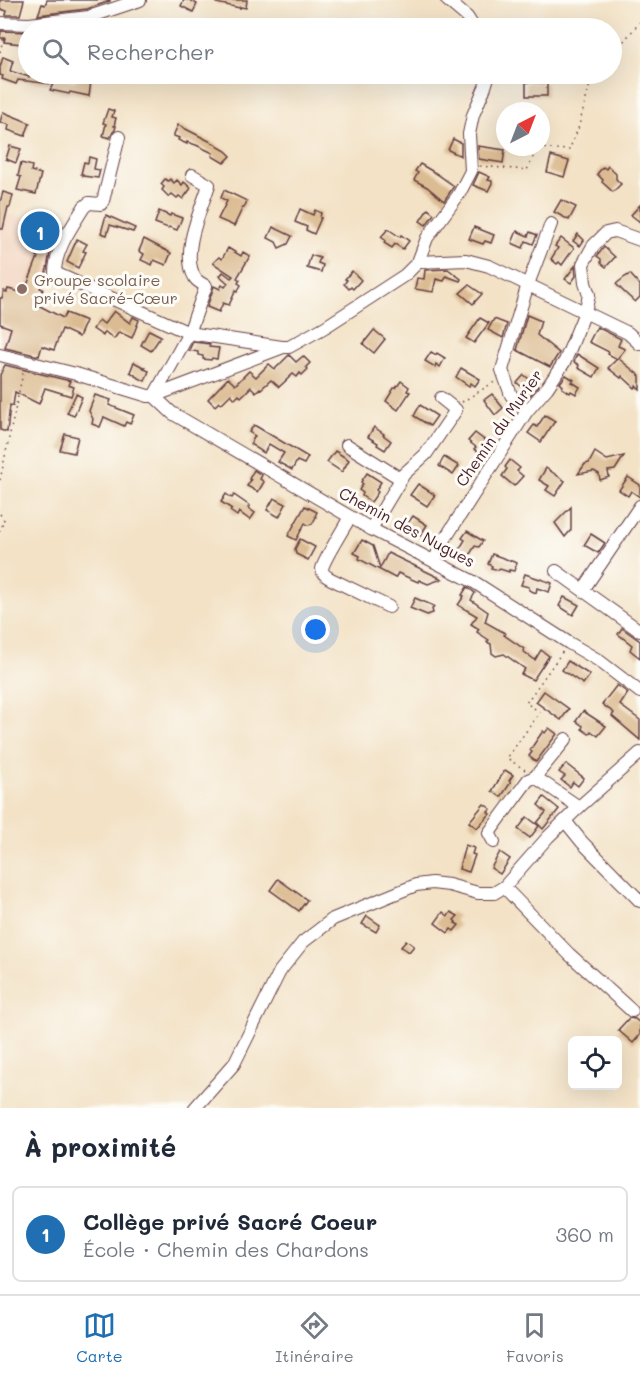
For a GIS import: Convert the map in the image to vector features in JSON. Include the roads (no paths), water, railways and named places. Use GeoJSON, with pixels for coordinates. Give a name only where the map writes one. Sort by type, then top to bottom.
{"type":"FeatureCollection","features":[{"type":"Feature","properties":{"kind":"street"},"geometry":{"type":"LineString","coordinates":[[80,18],[140,0]]}},
{"type":"Feature","properties":{"kind":"street"},"geometry":{"type":"LineString","coordinates":[[447,0],[468,18]]}},
{"type":"Feature","properties":{"kind":"street"},"geometry":{"type":"LineString","coordinates":[[3,23],[18,24]]}},
{"type":"Feature","properties":{"kind":"street"},"geometry":{"type":"LineString","coordinates":[[119,136],[101,204],[89,203],[84,207],[62,245],[55,273],[189,333],[289,347],[325,327],[405,275],[418,262],[427,238],[459,194],[471,171],[469,134],[473,115],[486,84]]}},
{"type":"Feature","properties":{"kind":"street"},"geometry":{"type":"LineString","coordinates":[[154,396],[189,333],[206,286],[195,279],[189,259],[193,233],[209,185],[192,175]]}},
{"type":"Feature","properties":{"kind":"street"},"geometry":{"type":"LineString","coordinates":[[526,411],[511,395],[502,370],[528,284],[551,224]]}},
{"type":"Feature","properties":{"kind":"street"},"geometry":{"type":"LineString","coordinates":[[585,312],[589,295],[583,264],[592,246],[606,233],[615,231],[640,240]]}},
{"type":"Feature","properties":{"kind":"street"},"geometry":{"type":"LineString","coordinates":[[418,262],[466,260],[489,266],[628,333],[640,344]]}},
{"type":"Feature","properties":{"kind":"street","name":"Chemin du Murier"},"geometry":{"type":"LineString","coordinates":[[434,561],[442,542],[526,411],[547,388],[565,361],[585,312]]}},
{"type":"Feature","properties":{"kind":"street"},"geometry":{"type":"LineString","coordinates":[[0,355],[26,360],[154,396],[282,347]]}},
{"type":"Feature","properties":{"kind":"street","name":"Chemin des Nugues"},"geometry":{"type":"LineString","coordinates":[[154,396],[172,413],[350,517],[474,582],[598,660],[640,692]]}},
{"type":"Feature","properties":{"kind":"street"},"geometry":{"type":"LineString","coordinates":[[371,529],[404,474],[426,454],[456,410],[441,398]]}},
{"type":"Feature","properties":{"kind":"street"},"geometry":{"type":"LineString","coordinates":[[347,445],[401,479]]}},
{"type":"Feature","properties":{"kind":"street"},"geometry":{"type":"LineString","coordinates":[[583,590],[640,506]]}},
{"type":"Feature","properties":{"kind":"street"},"geometry":{"type":"LineString","coordinates":[[350,517],[325,561],[323,574],[389,607]]}},
{"type":"Feature","properties":{"kind":"street"},"geometry":{"type":"LineString","coordinates":[[556,571],[640,632]]}},
{"type":"Feature","properties":{"kind":"street"},"geometry":{"type":"LineString","coordinates":[[494,842],[489,833],[528,780],[535,777],[566,739]]}},
{"type":"Feature","properties":{"kind":"street"},"geometry":{"type":"LineString","coordinates":[[195,1108],[234,1064],[280,971],[303,942],[333,919],[416,885],[432,883],[487,894],[494,893],[504,887],[565,820],[640,753]]}},
{"type":"Feature","properties":{"kind":"street"},"geometry":{"type":"LineString","coordinates":[[535,777],[579,807]]}},
{"type":"Feature","properties":{"kind":"street"},"geometry":{"type":"LineString","coordinates":[[565,820],[582,842],[640,901]]}},
{"type":"Feature","properties":{"kind":"street"},"geometry":{"type":"LineString","coordinates":[[504,887],[569,954],[632,1011]]}},
{"type":"Feature","properties":{"kind":"place","name":"Collège privé Sacré Coeur"},"geometry":{"type":"Point","coordinates":[40,231]}},
{"type":"Feature","properties":{"kind":"place","name":"Groupe scolaire privé Sacré-Cœur"},"geometry":{"type":"Point","coordinates":[22,289]}}]}
